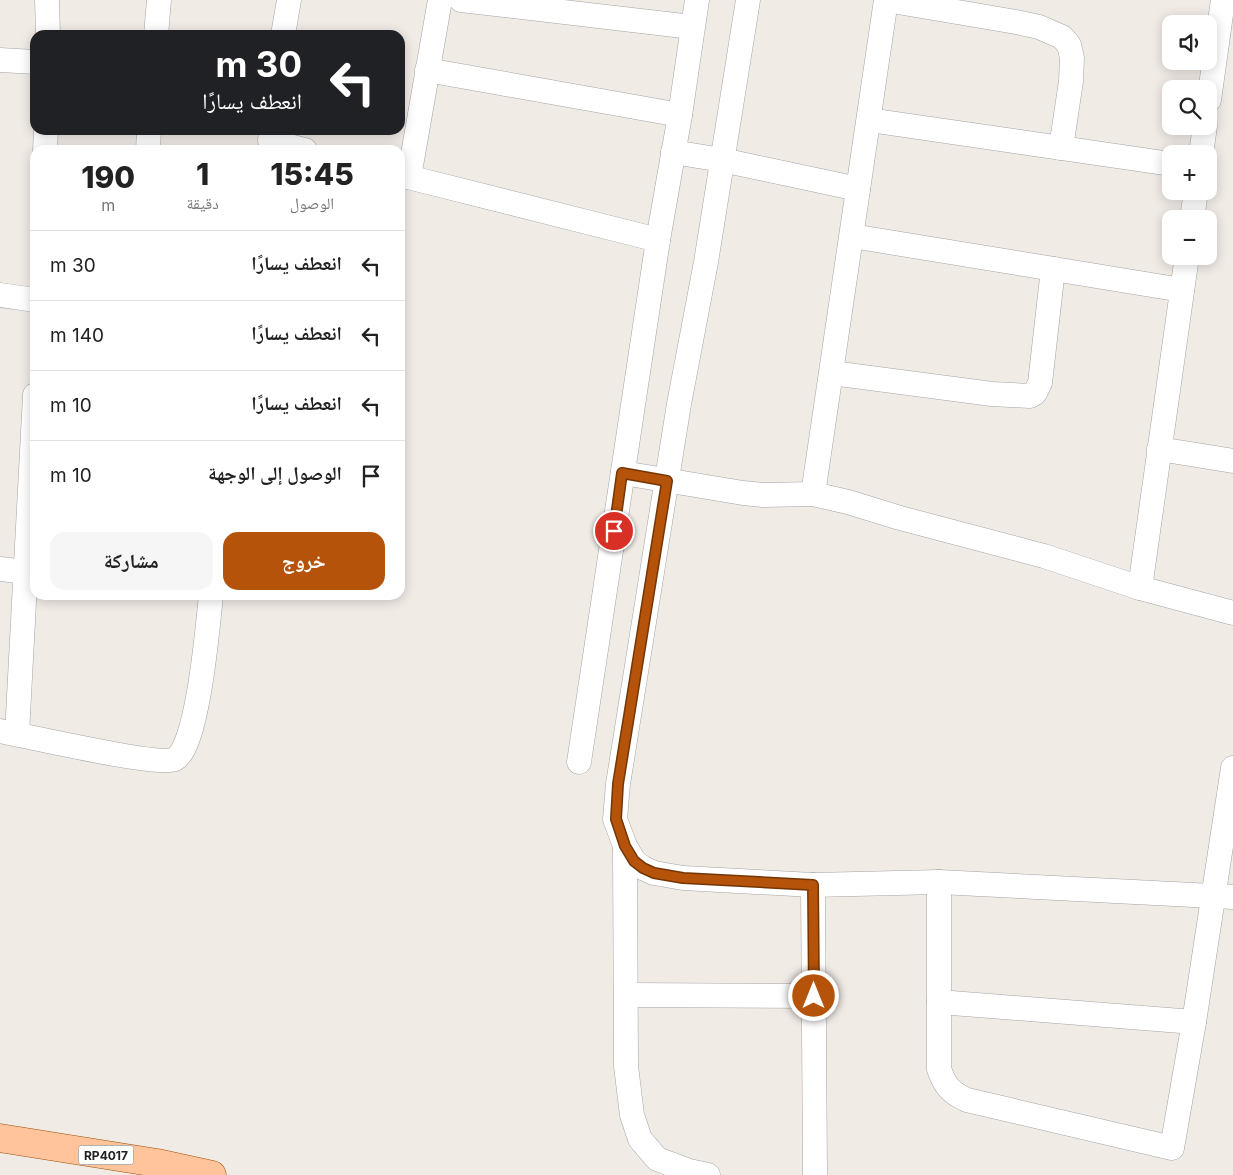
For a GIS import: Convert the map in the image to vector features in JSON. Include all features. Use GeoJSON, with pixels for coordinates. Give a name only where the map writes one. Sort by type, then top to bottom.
{"type":"FeatureCollection","features":[{"type":"Feature","properties":{"kind":"main road","name":"RP4017"},"geometry":{"type":"LineString","coordinates":[[0,1138],[148,1162],[212,1175]]}},
{"type":"Feature","properties":{"kind":"street"},"geometry":{"type":"LineString","coordinates":[[47,0],[48,30]]}},
{"type":"Feature","properties":{"kind":"street"},"geometry":{"type":"LineString","coordinates":[[156,30],[158,0]]}},
{"type":"Feature","properties":{"kind":"street"},"geometry":{"type":"LineString","coordinates":[[285,30],[289,0]]}},
{"type":"Feature","properties":{"kind":"street"},"geometry":{"type":"LineString","coordinates":[[405,171],[440,0]]}},
{"type":"Feature","properties":{"kind":"street"},"geometry":{"type":"LineString","coordinates":[[461,0],[692,27]]}},
{"type":"Feature","properties":{"kind":"street"},"geometry":{"type":"LineString","coordinates":[[579,762],[658,240],[680,115],[697,0]]}},
{"type":"Feature","properties":{"kind":"street"},"geometry":{"type":"LineString","coordinates":[[748,0],[618,784],[616,819],[625,846],[634,861],[643,868],[654,873],[683,878],[813,885],[939,882],[1223,896]]}},
{"type":"Feature","properties":{"kind":"street"},"geometry":{"type":"LineString","coordinates":[[813,494],[886,0],[1039,27],[1062,37],[1069,45],[1072,58],[1071,81],[1061,148]]}},
{"type":"Feature","properties":{"kind":"street"},"geometry":{"type":"LineString","coordinates":[[1212,80],[1223,0]]}},
{"type":"Feature","properties":{"kind":"street"},"geometry":{"type":"LineString","coordinates":[[0,60],[30,62]]}},
{"type":"Feature","properties":{"kind":"street"},"geometry":{"type":"LineString","coordinates":[[427,70],[680,115]]}},
{"type":"Feature","properties":{"kind":"street"},"geometry":{"type":"LineString","coordinates":[[869,120],[1162,163]]}},
{"type":"Feature","properties":{"kind":"street"},"geometry":{"type":"LineString","coordinates":[[270,140],[288,145]]}},
{"type":"Feature","properties":{"kind":"street"},"geometry":{"type":"LineString","coordinates":[[673,152],[722,160],[858,189]]}},
{"type":"Feature","properties":{"kind":"street"},"geometry":{"type":"LineString","coordinates":[[405,176],[658,240]]}},
{"type":"Feature","properties":{"kind":"street"},"geometry":{"type":"LineString","coordinates":[[852,236],[1182,290]]}},
{"type":"Feature","properties":{"kind":"street"},"geometry":{"type":"LineString","coordinates":[[1140,588],[1185,265]]}},
{"type":"Feature","properties":{"kind":"street"},"geometry":{"type":"LineString","coordinates":[[832,373],[966,391],[1030,396],[1035,393],[1040,383],[1054,269]]}},
{"type":"Feature","properties":{"kind":"street"},"geometry":{"type":"LineString","coordinates":[[0,295],[30,299]]}},
{"type":"Feature","properties":{"kind":"street"},"geometry":{"type":"LineString","coordinates":[[1159,450],[1233,461]]}},
{"type":"Feature","properties":{"kind":"street"},"geometry":{"type":"LineString","coordinates":[[622,473],[762,495],[813,494],[1044,556],[1140,588],[1233,614]]}},
{"type":"Feature","properties":{"kind":"street"},"geometry":{"type":"LineString","coordinates":[[30,493],[26,572],[9,732],[139,758],[163,761],[175,759],[183,752],[195,716],[210,600]]}},
{"type":"Feature","properties":{"kind":"street"},"geometry":{"type":"LineString","coordinates":[[0,569],[26,572]]}},
{"type":"Feature","properties":{"kind":"street"},"geometry":{"type":"LineString","coordinates":[[939,882],[939,1069],[944,1084],[955,1095],[967,1100],[1172,1148],[1194,1022],[1223,896],[1233,768]]}},
{"type":"Feature","properties":{"kind":"street"},"geometry":{"type":"LineString","coordinates":[[625,846],[626,1066],[632,1115],[640,1139],[649,1153],[664,1164],[708,1175]]}},
{"type":"Feature","properties":{"kind":"street"},"geometry":{"type":"LineString","coordinates":[[813,885],[815,1175]]}},
{"type":"Feature","properties":{"kind":"street"},"geometry":{"type":"LineString","coordinates":[[626,995],[814,996]]}},
{"type":"Feature","properties":{"kind":"street"},"geometry":{"type":"LineString","coordinates":[[939,1002],[1194,1022]]}},
{"type":"Feature","properties":{"kind":"route"},"geometry":{"type":"LineString","coordinates":[[614,531],[622,473],[667,481],[618,784],[616,819],[625,846],[634,861],[654,873],[683,878],[813,885],[814,996]]}}]}
